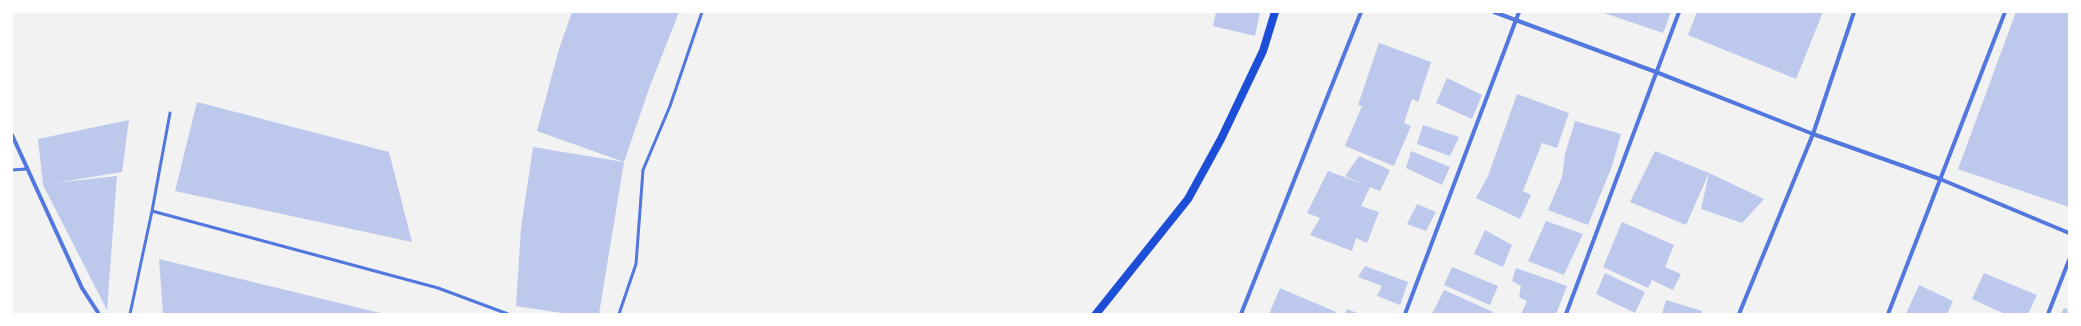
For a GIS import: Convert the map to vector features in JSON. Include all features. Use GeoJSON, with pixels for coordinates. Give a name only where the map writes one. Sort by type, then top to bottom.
{"type":"FeatureCollection","features":[{"type":"Feature","properties":{"kind":"main road"},"geometry":{"type":"LineString","coordinates":[[1096,314],[1188,199],[1221,139],[1263,51],[1275,12]]}},
{"type":"Feature","properties":{"kind":"street"},"geometry":{"type":"LineString","coordinates":[[1241,314],[1361,12]]}},
{"type":"Feature","properties":{"kind":"street"},"geometry":{"type":"LineString","coordinates":[[1494,12],[1656,72],[1813,134],[1940,179],[2069,233]]}},
{"type":"Feature","properties":{"kind":"street"},"geometry":{"type":"LineString","coordinates":[[1405,314],[1519,12]]}},
{"type":"Feature","properties":{"kind":"street"},"geometry":{"type":"LineString","coordinates":[[1566,314],[1679,12]]}},
{"type":"Feature","properties":{"kind":"street"},"geometry":{"type":"LineString","coordinates":[[1739,314],[1813,134],[1854,12]]}},
{"type":"Feature","properties":{"kind":"street"},"geometry":{"type":"LineString","coordinates":[[1888,314],[2005,12]]}},
{"type":"Feature","properties":{"kind":"street"},"geometry":{"type":"LineString","coordinates":[[12,135],[26,170],[82,288],[99,314]]}},
{"type":"Feature","properties":{"kind":"street"},"geometry":{"type":"LineString","coordinates":[[2048,314],[2069,260]]}},
{"type":"Feature","properties":{"kind":"lane"},"geometry":{"type":"LineString","coordinates":[[619,314],[636,264],[643,170],[670,106],[702,12]]}},
{"type":"Feature","properties":{"kind":"lane"},"geometry":{"type":"LineString","coordinates":[[130,314],[152,211],[170,113]]}},
{"type":"Feature","properties":{"kind":"lane"},"geometry":{"type":"LineString","coordinates":[[12,170],[26,170]]}},
{"type":"Feature","properties":{"kind":"lane"},"geometry":{"type":"LineString","coordinates":[[152,211],[438,288],[508,314]]}},
{"type":"Feature","properties":{"kind":"building"},"geometry":{"type":"Polygon","coordinates":[[[572,12],[679,12],[650,86],[624,162],[537,131],[559,49],[572,12]]]}},
{"type":"Feature","properties":{"kind":"building"},"geometry":{"type":"Polygon","coordinates":[[[1216,12],[1260,12],[1255,36],[1213,26],[1216,12]]]}},
{"type":"Feature","properties":{"kind":"building"},"geometry":{"type":"Polygon","coordinates":[[[1601,12],[1671,12],[1663,33],[1601,12]]]}},
{"type":"Feature","properties":{"kind":"building"},"geometry":{"type":"Polygon","coordinates":[[[1697,12],[1823,12],[1796,79],[1688,35],[1697,12]]]}},
{"type":"Feature","properties":{"kind":"building"},"geometry":{"type":"Polygon","coordinates":[[[2016,12],[2069,12],[2069,207],[1958,169],[2016,12]]]}},
{"type":"Feature","properties":{"kind":"building"},"geometry":{"type":"Polygon","coordinates":[[[1379,43],[1431,62],[1418,102],[1412,99],[1404,123],[1411,126],[1394,166],[1345,146],[1362,106],[1358,105],[1379,43]]]}},
{"type":"Feature","properties":{"kind":"building"},"geometry":{"type":"Polygon","coordinates":[[[1447,78],[1482,95],[1472,119],[1436,103],[1447,78]]]}},
{"type":"Feature","properties":{"kind":"building"},"geometry":{"type":"Polygon","coordinates":[[[1517,94],[1569,113],[1557,148],[1542,143],[1523,191],[1531,195],[1520,219],[1476,198],[1488,176],[1517,94]]]}},
{"type":"Feature","properties":{"kind":"building"},"geometry":{"type":"Polygon","coordinates":[[[197,102],[389,152],[412,242],[175,191],[197,102]]]}},
{"type":"Feature","properties":{"kind":"building"},"geometry":{"type":"Polygon","coordinates":[[[129,120],[122,172],[55,183],[117,176],[107,310],[43,185],[38,139],[129,120]]]}},
{"type":"Feature","properties":{"kind":"building"},"geometry":{"type":"Polygon","coordinates":[[[1575,121],[1621,134],[1612,166],[1588,225],[1548,210],[1562,177],[1565,154],[1575,121]]]}},
{"type":"Feature","properties":{"kind":"building"},"geometry":{"type":"Polygon","coordinates":[[[1423,125],[1459,137],[1450,156],[1417,144],[1423,125]]]}},
{"type":"Feature","properties":{"kind":"building"},"geometry":{"type":"Polygon","coordinates":[[[533,147],[624,162],[599,314],[569,314],[516,306],[521,228],[533,147]]]}},
{"type":"Feature","properties":{"kind":"building"},"geometry":{"type":"Polygon","coordinates":[[[1411,151],[1450,167],[1442,185],[1406,168],[1411,151]]]}},
{"type":"Feature","properties":{"kind":"building"},"geometry":{"type":"Polygon","coordinates":[[[1655,151],[1709,173],[1686,225],[1630,202],[1655,151]]]}},
{"type":"Feature","properties":{"kind":"building"},"geometry":{"type":"Polygon","coordinates":[[[1359,156],[1390,170],[1380,191],[1370,187],[1361,206],[1379,212],[1367,243],[1356,238],[1352,251],[1310,235],[1320,218],[1307,213],[1328,171],[1363,184],[1345,176],[1359,156]]]}},
{"type":"Feature","properties":{"kind":"building"},"geometry":{"type":"Polygon","coordinates":[[[1709,173],[1764,199],[1742,223],[1701,209],[1709,173]]]}},
{"type":"Feature","properties":{"kind":"building"},"geometry":{"type":"Polygon","coordinates":[[[1417,204],[1436,212],[1426,231],[1407,224],[1417,204]]]}},
{"type":"Feature","properties":{"kind":"building"},"geometry":{"type":"Polygon","coordinates":[[[1546,221],[1583,234],[1564,275],[1528,261],[1546,221]]]}},
{"type":"Feature","properties":{"kind":"building"},"geometry":{"type":"Polygon","coordinates":[[[1622,222],[1674,245],[1665,267],[1681,274],[1673,290],[1652,280],[1648,288],[1603,267],[1622,222]]]}},
{"type":"Feature","properties":{"kind":"building"},"geometry":{"type":"Polygon","coordinates":[[[1485,230],[1512,245],[1503,267],[1474,254],[1485,230]]]}},
{"type":"Feature","properties":{"kind":"building"},"geometry":{"type":"Polygon","coordinates":[[[159,259],[380,313],[163,314],[159,259]]]}},
{"type":"Feature","properties":{"kind":"building"},"geometry":{"type":"Polygon","coordinates":[[[1365,266],[1408,282],[1400,305],[1377,296],[1382,286],[1358,277],[1365,266]]]}},
{"type":"Feature","properties":{"kind":"building"},"geometry":{"type":"Polygon","coordinates":[[[1452,267],[1498,286],[1490,305],[1444,285],[1452,267]]]}},
{"type":"Feature","properties":{"kind":"building"},"geometry":{"type":"Polygon","coordinates":[[[1516,268],[1567,286],[1556,314],[1521,314],[1527,301],[1519,297],[1521,286],[1512,281],[1516,268]]]}},
{"type":"Feature","properties":{"kind":"building"},"geometry":{"type":"Polygon","coordinates":[[[1605,273],[1645,292],[1635,313],[1596,294],[1605,273]]]}},
{"type":"Feature","properties":{"kind":"building"},"geometry":{"type":"Polygon","coordinates":[[[1984,273],[2037,295],[2028,314],[2005,314],[1972,299],[1984,273]]]}},
{"type":"Feature","properties":{"kind":"building"},"geometry":{"type":"Polygon","coordinates":[[[1919,285],[1953,301],[1947,314],[1906,314],[1919,285]]]}},
{"type":"Feature","properties":{"kind":"building"},"geometry":{"type":"Polygon","coordinates":[[[1280,288],[1336,312],[1335,314],[1269,314],[1280,288]]]}},
{"type":"Feature","properties":{"kind":"building"},"geometry":{"type":"Polygon","coordinates":[[[1444,290],[1493,312],[1492,314],[1432,314],[1444,290]]]}},
{"type":"Feature","properties":{"kind":"building"},"geometry":{"type":"Polygon","coordinates":[[[1666,300],[1702,311],[1702,314],[1662,314],[1666,300]]]}},
{"type":"Feature","properties":{"kind":"building"},"geometry":{"type":"Polygon","coordinates":[[[2064,308],[2069,310],[2069,314],[2061,314],[2064,308]]]}},
{"type":"Feature","properties":{"kind":"building"},"geometry":{"type":"Polygon","coordinates":[[[1347,309],[1360,314],[1345,314],[1347,309]]]}}]}
